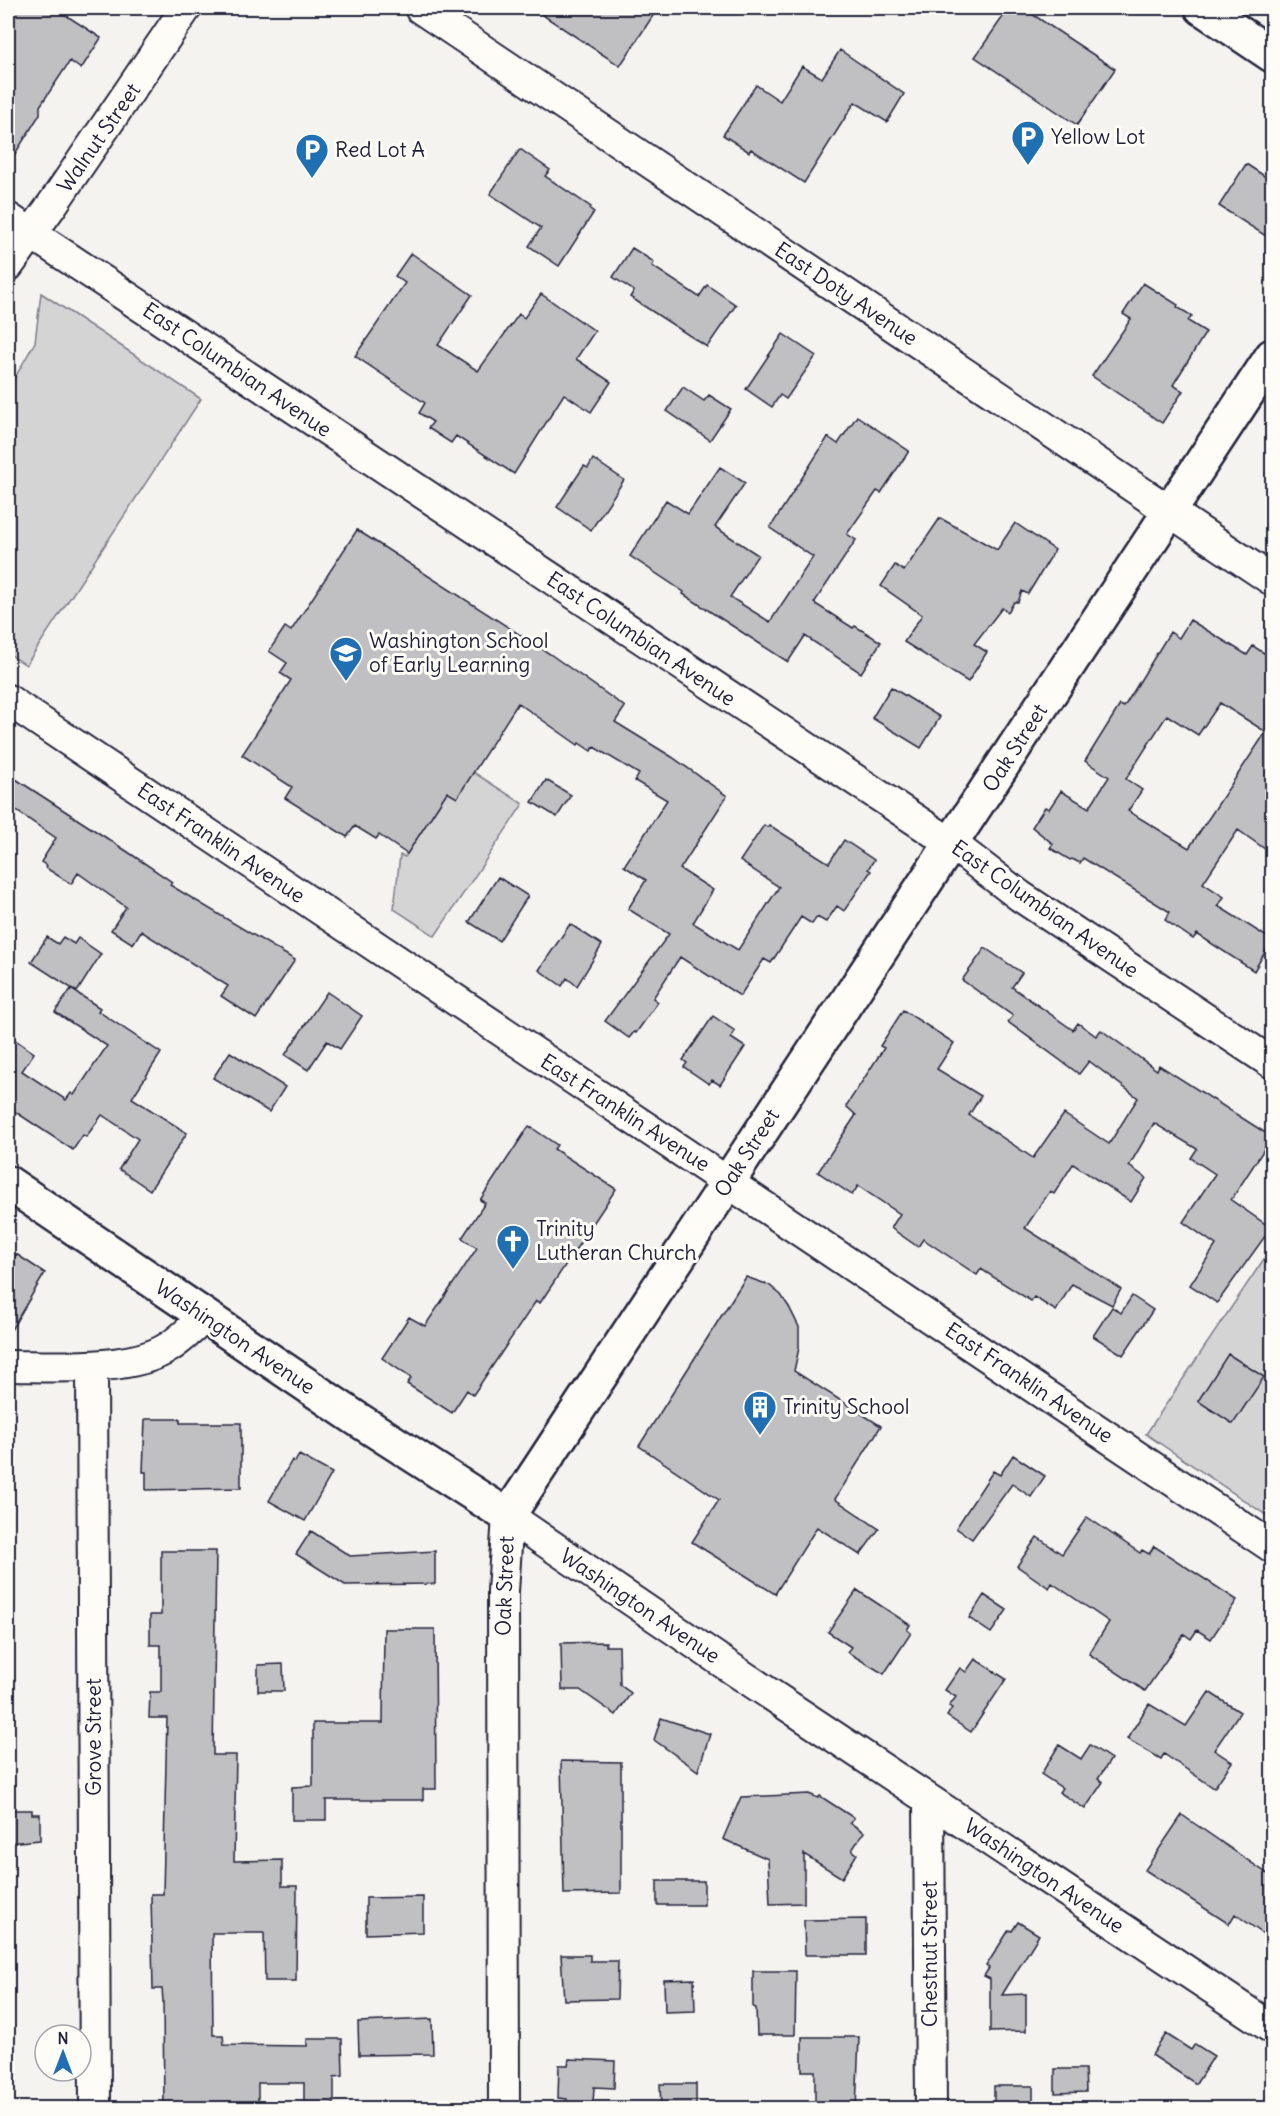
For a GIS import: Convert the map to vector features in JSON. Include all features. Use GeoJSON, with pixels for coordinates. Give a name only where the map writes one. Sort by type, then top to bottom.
{"type":"FeatureCollection","features":[{"type":"Feature","properties":{"kind":"main road"},"geometry":{"type":"LineString","coordinates":[[1202,8],[1272,55]]}},
{"type":"Feature","properties":{"kind":"main road","name":"Oak Street"},"geometry":{"type":"LineString","coordinates":[[508,1516],[1171,513],[1272,356]]}},
{"type":"Feature","properties":{"kind":"main road","name":"Washington Avenue"},"geometry":{"type":"LineString","coordinates":[[8,1183],[205,1317],[508,1516]]}},
{"type":"Feature","properties":{"kind":"street","name":"Walnut Street"},"geometry":{"type":"LineString","coordinates":[[8,266],[20,225],[186,8]]}},
{"type":"Feature","properties":{"kind":"street","name":"East Doty Avenue"},"geometry":{"type":"LineString","coordinates":[[420,8],[1272,580]]}},
{"type":"Feature","properties":{"kind":"street","name":"East Columbian Avenue"},"geometry":{"type":"LineString","coordinates":[[20,225],[952,844],[1020,896],[1272,1063]]}},
{"type":"Feature","properties":{"kind":"street","name":"East Franklin Avenue"},"geometry":{"type":"LineString","coordinates":[[8,700],[1272,1546]]}},
{"type":"Feature","properties":{"kind":"street"},"geometry":{"type":"LineString","coordinates":[[8,1366],[92,1366],[147,1357],[168,1348],[205,1317]]}},
{"type":"Feature","properties":{"kind":"street","name":"Grove Street"},"geometry":{"type":"LineString","coordinates":[[92,1366],[95,2109]]}},
{"type":"Feature","properties":{"kind":"street","name":"Washington Avenue"},"geometry":{"type":"LineString","coordinates":[[508,1516],[1272,2028]]}},
{"type":"Feature","properties":{"kind":"street","name":"Oak Street"},"geometry":{"type":"LineString","coordinates":[[504,2109],[503,1591],[508,1516]]}},
{"type":"Feature","properties":{"kind":"street","name":"Chestnut Street"},"geometry":{"type":"LineString","coordinates":[[929,1800],[931,2109]]}},
{"type":"Feature","properties":{"kind":"shaded area"},"geometry":{"type":"Polygon","coordinates":[[[41,293],[201,399],[26,665],[8,653],[8,390],[35,342],[41,293]]]}},
{"type":"Feature","properties":{"kind":"shaded area"},"geometry":{"type":"Polygon","coordinates":[[[473,772],[523,804],[435,936],[394,909],[400,855],[405,857],[447,792],[473,772]]]}},
{"type":"Feature","properties":{"kind":"shaded area"},"geometry":{"type":"Polygon","coordinates":[[[1272,1247],[1272,1519],[1146,1434],[1272,1247]]]}},
{"type":"Feature","properties":{"kind":"building"},"geometry":{"type":"Polygon","coordinates":[[[8,8],[55,8],[101,38],[81,69],[70,61],[40,106],[40,114],[8,165],[8,8]]]}},
{"type":"Feature","properties":{"kind":"building"},"geometry":{"type":"Polygon","coordinates":[[[532,8],[658,8],[620,66],[532,8]]]}},
{"type":"Feature","properties":{"kind":"building"},"geometry":{"type":"Polygon","coordinates":[[[1009,8],[1023,8],[1115,69],[1077,125],[975,57],[1009,8]]]}},
{"type":"Feature","properties":{"kind":"building"},"geometry":{"type":"Polygon","coordinates":[[[840,50],[904,94],[887,122],[855,102],[804,183],[751,149],[749,152],[723,135],[756,85],[780,101],[802,66],[822,78],[840,50]]]}},
{"type":"Feature","properties":{"kind":"building"},"geometry":{"type":"Polygon","coordinates":[[[520,149],[550,170],[545,176],[591,207],[590,209],[594,212],[559,266],[529,246],[541,228],[490,194],[520,149]]]}},
{"type":"Feature","properties":{"kind":"building"},"geometry":{"type":"Polygon","coordinates":[[[1246,164],[1272,181],[1272,240],[1219,206],[1246,164]]]}},
{"type":"Feature","properties":{"kind":"building"},"geometry":{"type":"Polygon","coordinates":[[[632,248],[654,262],[652,266],[699,297],[707,285],[736,305],[707,347],[630,297],[634,291],[613,277],[632,248]]]}},
{"type":"Feature","properties":{"kind":"building"},"geometry":{"type":"Polygon","coordinates":[[[411,253],[472,295],[438,345],[478,371],[519,314],[524,318],[541,294],[595,331],[576,359],[611,382],[591,412],[564,394],[514,474],[456,436],[451,443],[428,428],[433,422],[419,413],[425,403],[355,356],[405,283],[395,276],[411,253]]]}},
{"type":"Feature","properties":{"kind":"building"},"geometry":{"type":"Polygon","coordinates":[[[1143,283],[1178,305],[1177,307],[1192,316],[1188,321],[1206,332],[1173,385],[1183,391],[1162,423],[1092,376],[1131,319],[1123,314],[1143,283]]]}},
{"type":"Feature","properties":{"kind":"building"},"geometry":{"type":"Polygon","coordinates":[[[783,334],[816,356],[786,399],[780,395],[772,407],[746,389],[783,334]]]}},
{"type":"Feature","properties":{"kind":"building"},"geometry":{"type":"Polygon","coordinates":[[[683,387],[704,401],[709,395],[731,409],[710,440],[667,411],[683,387]]]}},
{"type":"Feature","properties":{"kind":"building"},"geometry":{"type":"Polygon","coordinates":[[[857,416],[909,451],[881,493],[877,491],[847,534],[856,540],[814,603],[853,628],[855,626],[881,642],[861,673],[805,636],[788,662],[683,594],[684,592],[630,556],[666,500],[688,514],[720,467],[745,483],[715,527],[758,555],[730,597],[770,622],[813,557],[770,528],[828,437],[838,444],[857,416]]]}},
{"type":"Feature","properties":{"kind":"building"},"geometry":{"type":"Polygon","coordinates":[[[593,459],[624,480],[591,530],[557,507],[584,466],[588,468],[593,459]]]}},
{"type":"Feature","properties":{"kind":"building"},"geometry":{"type":"Polygon","coordinates":[[[940,518],[997,550],[1015,523],[1055,550],[1028,594],[1022,591],[1018,602],[1014,602],[1008,612],[1002,608],[974,644],[987,652],[968,682],[904,642],[922,615],[881,586],[895,565],[904,571],[940,518]]]}},
{"type":"Feature","properties":{"kind":"building"},"geometry":{"type":"Polygon","coordinates":[[[357,530],[550,654],[625,707],[615,722],[672,757],[727,796],[680,869],[713,890],[693,923],[738,950],[779,887],[740,861],[764,825],[767,827],[769,825],[829,863],[844,840],[874,860],[868,869],[871,871],[844,911],[837,906],[826,922],[817,917],[812,924],[801,917],[771,963],[764,959],[740,996],[680,957],[653,998],[658,1002],[636,1033],[634,1032],[629,1038],[605,1021],[669,934],[628,909],[646,880],[624,866],[667,800],[635,781],[639,774],[594,747],[591,751],[579,743],[578,745],[518,703],[457,798],[447,792],[407,854],[379,835],[376,839],[355,826],[347,837],[285,798],[292,787],[242,755],[291,680],[280,673],[287,663],[269,651],[285,627],[291,631],[357,530]]]}},
{"type":"Feature","properties":{"kind":"building"},"geometry":{"type":"Polygon","coordinates":[[[1190,620],[1247,655],[1253,646],[1272,658],[1272,854],[1238,830],[1203,883],[1224,897],[1218,906],[1272,940],[1254,971],[1197,934],[1193,939],[1165,920],[1170,912],[1083,858],[1080,863],[1070,860],[1050,848],[1053,844],[1032,827],[1045,807],[1049,809],[1061,791],[1089,808],[1109,777],[1085,761],[1120,705],[1124,707],[1170,632],[1179,638],[1190,620]],[[1220,703],[1198,735],[1167,715],[1126,779],[1142,790],[1128,811],[1189,848],[1266,732],[1220,703]]]}},
{"type":"Feature","properties":{"kind":"building"},"geometry":{"type":"Polygon","coordinates":[[[891,687],[940,717],[921,748],[872,718],[891,687]]]}},
{"type":"Feature","properties":{"kind":"building"},"geometry":{"type":"Polygon","coordinates":[[[8,774],[172,882],[170,885],[295,960],[256,1019],[221,996],[228,986],[141,931],[133,944],[111,930],[126,907],[78,873],[71,884],[46,868],[47,866],[41,862],[56,838],[8,805],[8,774]]]}},
{"type":"Feature","properties":{"kind":"building"},"geometry":{"type":"Polygon","coordinates":[[[546,780],[571,795],[557,817],[532,802],[546,780]]]}},
{"type":"Feature","properties":{"kind":"building"},"geometry":{"type":"Polygon","coordinates":[[[498,877],[528,896],[499,941],[469,922],[498,877]]]}},
{"type":"Feature","properties":{"kind":"building"},"geometry":{"type":"Polygon","coordinates":[[[570,924],[602,945],[577,986],[567,978],[562,986],[539,970],[570,924]]]}},
{"type":"Feature","properties":{"kind":"building"},"geometry":{"type":"Polygon","coordinates":[[[47,937],[58,944],[63,937],[74,944],[78,938],[101,954],[77,992],[31,962],[47,937]]]}},
{"type":"Feature","properties":{"kind":"building"},"geometry":{"type":"Polygon","coordinates":[[[985,948],[1022,973],[1012,987],[1073,1030],[1078,1023],[1096,1036],[1101,1030],[1157,1070],[1159,1065],[1272,1137],[1231,1200],[1271,1228],[1217,1303],[1190,1285],[1216,1245],[1183,1222],[1215,1174],[1191,1158],[1197,1149],[1154,1123],[1129,1166],[1146,1178],[1131,1202],[1073,1164],[1054,1194],[1050,1191],[1025,1228],[1121,1289],[1112,1305],[1072,1284],[1056,1311],[1034,1297],[1031,1301],[981,1269],[977,1275],[923,1239],[918,1247],[891,1228],[900,1214],[858,1186],[852,1195],[818,1172],[856,1115],[846,1106],[884,1048],[880,1046],[903,1010],[954,1043],[937,1069],[981,1096],[969,1115],[1033,1158],[1064,1114],[1109,1144],[1138,1098],[1089,1061],[1079,1074],[1008,1022],[1013,1016],[962,980],[985,948]]]}},
{"type":"Feature","properties":{"kind":"building"},"geometry":{"type":"Polygon","coordinates":[[[71,989],[100,1008],[98,1011],[161,1053],[132,1098],[187,1133],[150,1190],[119,1169],[138,1139],[102,1115],[86,1137],[83,1135],[73,1150],[8,1107],[8,1035],[34,1053],[22,1071],[66,1100],[71,1093],[74,1095],[107,1046],[55,1012],[71,989]]]}},
{"type":"Feature","properties":{"kind":"building"},"geometry":{"type":"Polygon","coordinates":[[[327,992],[362,1016],[340,1049],[327,1041],[308,1070],[285,1055],[327,992]]]}},
{"type":"Feature","properties":{"kind":"building"},"geometry":{"type":"Polygon","coordinates":[[[713,1016],[735,1031],[731,1038],[745,1047],[720,1085],[712,1080],[709,1084],[684,1067],[687,1063],[683,1060],[713,1016]]]}},
{"type":"Feature","properties":{"kind":"building"},"geometry":{"type":"Polygon","coordinates":[[[230,1052],[285,1087],[269,1112],[213,1078],[230,1052]]]}},
{"type":"Feature","properties":{"kind":"building","name":"Trinity Lutheran Church"},"geometry":{"type":"Polygon","coordinates":[[[529,1126],[557,1145],[554,1149],[616,1189],[540,1303],[536,1301],[473,1395],[467,1390],[452,1413],[407,1384],[411,1378],[382,1358],[409,1317],[425,1326],[477,1248],[462,1238],[485,1203],[480,1200],[529,1126]]]}},
{"type":"Feature","properties":{"kind":"building"},"geometry":{"type":"Polygon","coordinates":[[[16,1254],[45,1273],[8,1335],[8,1267],[16,1254]]]}},
{"type":"Feature","properties":{"kind":"building","name":"Trinity School"},"geometry":{"type":"Polygon","coordinates":[[[746,1277],[769,1285],[781,1295],[789,1307],[799,1327],[799,1348],[794,1371],[881,1426],[835,1499],[879,1529],[860,1555],[817,1527],[775,1594],[692,1542],[719,1500],[639,1446],[746,1277]]]}},
{"type":"Feature","properties":{"kind":"building"},"geometry":{"type":"Polygon","coordinates":[[[1132,1296],[1153,1310],[1123,1355],[1093,1336],[1112,1307],[1121,1313],[1132,1296]]]}},
{"type":"Feature","properties":{"kind":"building"},"geometry":{"type":"Polygon","coordinates":[[[1228,1354],[1264,1377],[1233,1424],[1198,1401],[1228,1354]]]}},
{"type":"Feature","properties":{"kind":"building"},"geometry":{"type":"Polygon","coordinates":[[[145,1419],[180,1419],[180,1423],[241,1423],[241,1488],[146,1490],[146,1472],[143,1472],[145,1419]]]}},
{"type":"Feature","properties":{"kind":"building"},"geometry":{"type":"Polygon","coordinates":[[[299,1455],[332,1473],[305,1521],[269,1501],[292,1460],[295,1462],[299,1455]]]}},
{"type":"Feature","properties":{"kind":"building"},"geometry":{"type":"Polygon","coordinates":[[[1013,1455],[1045,1476],[1031,1497],[1012,1484],[972,1539],[956,1528],[993,1471],[1000,1475],[1013,1455]]]}},
{"type":"Feature","properties":{"kind":"building"},"geometry":{"type":"Polygon","coordinates":[[[1087,1517],[1140,1553],[1142,1550],[1149,1554],[1154,1546],[1237,1600],[1211,1639],[1197,1630],[1191,1639],[1184,1634],[1145,1691],[1089,1654],[1109,1622],[1052,1583],[1049,1588],[1017,1566],[1037,1537],[1062,1554],[1087,1517]]]}},
{"type":"Feature","properties":{"kind":"building"},"geometry":{"type":"Polygon","coordinates":[[[311,1531],[350,1556],[435,1551],[435,1584],[345,1585],[296,1554],[311,1531]]]}},
{"type":"Feature","properties":{"kind":"building"},"geometry":{"type":"Polygon","coordinates":[[[161,1551],[216,1551],[213,1755],[236,1755],[234,1861],[282,1860],[282,1886],[297,1886],[296,1981],[265,1981],[264,1933],[212,1933],[213,2035],[223,2035],[224,2045],[307,2046],[307,2039],[342,2039],[343,2076],[334,2077],[334,2105],[304,2105],[304,2083],[258,2083],[258,2109],[164,2109],[163,2001],[162,1989],[153,1989],[151,1894],[163,1894],[167,1718],[149,1718],[150,1692],[161,1692],[161,1645],[150,1645],[150,1615],[161,1615],[161,1551]]]}},
{"type":"Feature","properties":{"kind":"building"},"geometry":{"type":"Polygon","coordinates":[[[857,1590],[910,1625],[907,1630],[911,1633],[884,1674],[847,1652],[851,1647],[828,1632],[857,1590]]]}},
{"type":"Feature","properties":{"kind":"building"},"geometry":{"type":"Polygon","coordinates":[[[984,1595],[1007,1610],[991,1633],[969,1618],[984,1595]]]}},
{"type":"Feature","properties":{"kind":"building"},"geometry":{"type":"Polygon","coordinates":[[[384,1629],[435,1629],[436,1789],[423,1789],[423,1800],[326,1800],[326,1820],[292,1820],[292,1787],[313,1786],[313,1723],[383,1723],[384,1629]]]}},
{"type":"Feature","properties":{"kind":"building"},"geometry":{"type":"Polygon","coordinates":[[[606,1642],[606,1646],[619,1646],[620,1685],[631,1693],[616,1715],[580,1690],[562,1690],[561,1643],[606,1642]]]}},
{"type":"Feature","properties":{"kind":"building"},"geometry":{"type":"Polygon","coordinates":[[[975,1659],[1006,1679],[971,1732],[947,1716],[952,1708],[949,1706],[956,1697],[945,1690],[960,1668],[966,1672],[975,1659]]]}},
{"type":"Feature","properties":{"kind":"building"},"geometry":{"type":"Polygon","coordinates":[[[283,1664],[284,1691],[258,1691],[258,1665],[283,1664]]]}},
{"type":"Feature","properties":{"kind":"building"},"geometry":{"type":"Polygon","coordinates":[[[1209,1692],[1240,1712],[1214,1750],[1232,1762],[1214,1788],[1164,1754],[1161,1759],[1127,1739],[1149,1704],[1186,1726],[1209,1692]]]}},
{"type":"Feature","properties":{"kind":"building"},"geometry":{"type":"Polygon","coordinates":[[[661,1718],[710,1734],[698,1771],[654,1740],[661,1718]]]}},
{"type":"Feature","properties":{"kind":"building"},"geometry":{"type":"Polygon","coordinates":[[[1059,1745],[1081,1759],[1090,1745],[1111,1759],[1098,1779],[1103,1782],[1085,1809],[1059,1792],[1062,1788],[1041,1774],[1059,1745]]]}},
{"type":"Feature","properties":{"kind":"building"},"geometry":{"type":"Polygon","coordinates":[[[561,1761],[621,1762],[621,1893],[564,1894],[561,1761]]]}},
{"type":"Feature","properties":{"kind":"building"},"geometry":{"type":"Polygon","coordinates":[[[809,1794],[818,1798],[820,1796],[854,1818],[850,1823],[864,1832],[852,1850],[857,1854],[842,1878],[804,1854],[804,1903],[770,1904],[768,1859],[723,1839],[741,1797],[809,1794]]]}},
{"type":"Feature","properties":{"kind":"building"},"geometry":{"type":"Polygon","coordinates":[[[8,1810],[32,1810],[32,1814],[40,1814],[40,1840],[8,1843],[8,1810]]]}},
{"type":"Feature","properties":{"kind":"building"},"geometry":{"type":"Polygon","coordinates":[[[1182,1815],[1272,1877],[1272,1940],[1235,1914],[1229,1924],[1145,1870],[1182,1815]]]}},
{"type":"Feature","properties":{"kind":"building"},"geometry":{"type":"Polygon","coordinates":[[[657,1881],[704,1881],[704,1905],[657,1905],[657,1881]]]}},
{"type":"Feature","properties":{"kind":"building"},"geometry":{"type":"Polygon","coordinates":[[[423,1897],[423,1932],[366,1934],[366,1898],[423,1897]]]}},
{"type":"Feature","properties":{"kind":"building"},"geometry":{"type":"Polygon","coordinates":[[[866,1919],[866,1955],[805,1955],[804,1920],[866,1919]]]}},
{"type":"Feature","properties":{"kind":"building"},"geometry":{"type":"Polygon","coordinates":[[[1018,1922],[1039,1935],[1002,1995],[1026,1994],[1026,2031],[990,2032],[990,1979],[984,1976],[989,1968],[986,1966],[1009,1930],[1012,1931],[1018,1922]]]}},
{"type":"Feature","properties":{"kind":"building"},"geometry":{"type":"Polygon","coordinates":[[[561,1955],[590,1955],[590,1961],[618,1961],[617,1999],[564,2000],[561,1955]]]}},
{"type":"Feature","properties":{"kind":"building"},"geometry":{"type":"Polygon","coordinates":[[[753,1971],[796,1971],[795,2035],[757,2035],[756,2008],[753,2007],[753,1971]]]}},
{"type":"Feature","properties":{"kind":"building"},"geometry":{"type":"Polygon","coordinates":[[[694,1979],[695,2011],[665,2012],[664,1980],[694,1979]]]}},
{"type":"Feature","properties":{"kind":"building"},"geometry":{"type":"Polygon","coordinates":[[[432,2019],[433,2054],[359,2055],[358,2022],[432,2019]]]}},
{"type":"Feature","properties":{"kind":"building"},"geometry":{"type":"Polygon","coordinates":[[[1166,2034],[1191,2050],[1195,2044],[1214,2056],[1196,2084],[1152,2055],[1166,2034]]]}},
{"type":"Feature","properties":{"kind":"building"},"geometry":{"type":"Polygon","coordinates":[[[802,2037],[859,2037],[856,2109],[815,2109],[815,2071],[802,2071],[802,2037]]]}},
{"type":"Feature","properties":{"kind":"building"},"geometry":{"type":"Polygon","coordinates":[[[569,2059],[615,2061],[614,2088],[594,2087],[593,2104],[567,2103],[567,2099],[558,2098],[559,2065],[568,2065],[569,2059]]]}},
{"type":"Feature","properties":{"kind":"building"},"geometry":{"type":"Polygon","coordinates":[[[1055,2069],[1085,2069],[1086,2092],[1055,2093],[1055,2069]]]}},
{"type":"Feature","properties":{"kind":"building"},"geometry":{"type":"Polygon","coordinates":[[[660,2084],[696,2084],[696,2109],[661,2109],[660,2084]]]}},
{"type":"Feature","properties":{"kind":"building"},"geometry":{"type":"Polygon","coordinates":[[[994,2086],[1033,2086],[1033,2109],[994,2109],[994,2086]]]}},
{"type":"Feature","properties":{"kind":"place","name":"Yellow Lot"},"geometry":{"type":"Point","coordinates":[1028,166]}},
{"type":"Feature","properties":{"kind":"place","name":"Red Lot A"},"geometry":{"type":"Point","coordinates":[312,179]}},
{"type":"Feature","properties":{"kind":"place","name":"Washington School of Early Learning"},"geometry":{"type":"Point","coordinates":[346,682]}},
{"type":"Feature","properties":{"kind":"place","name":"Trinity Lutheran Church"},"geometry":{"type":"Point","coordinates":[513,1270]}},
{"type":"Feature","properties":{"kind":"place","name":"Trinity School"},"geometry":{"type":"Point","coordinates":[760,1436]}}]}
